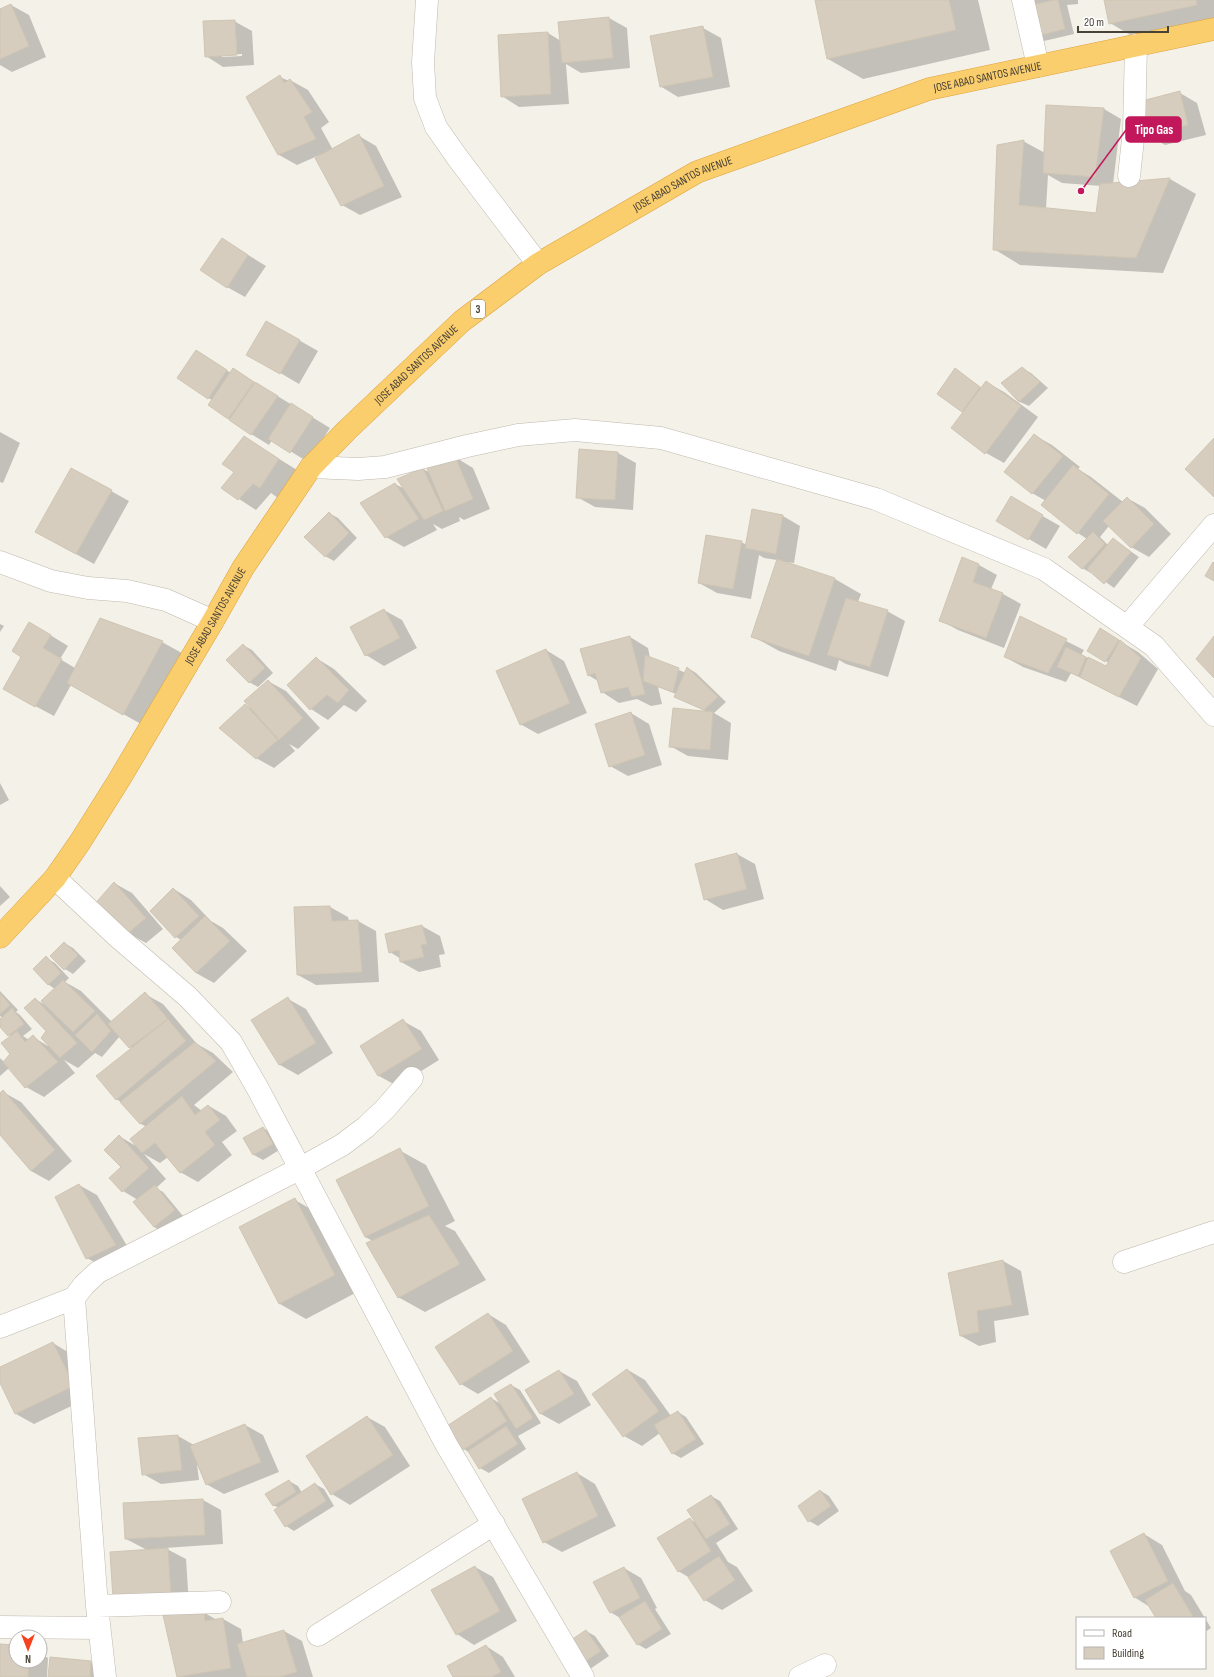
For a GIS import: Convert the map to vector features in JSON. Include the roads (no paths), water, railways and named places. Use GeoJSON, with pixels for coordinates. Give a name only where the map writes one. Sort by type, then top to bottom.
{"type":"FeatureCollection","features":[{"type":"Feature","properties":{"kind":"highway","name":"JOSE ABAD SANTOS AVENUE"},"geometry":{"type":"LineString","coordinates":[[0,937],[55,878],[80,842],[119,780],[213,621],[242,568],[311,467],[346,430],[462,321],[538,264],[697,172],[929,89],[1214,29]]}},
{"type":"Feature","properties":{"kind":"street"},"geometry":{"type":"LineString","coordinates":[[427,0],[423,62],[425,98],[436,127],[538,264]]}},
{"type":"Feature","properties":{"kind":"street"},"geometry":{"type":"LineString","coordinates":[[1023,0],[1038,66]]}},
{"type":"Feature","properties":{"kind":"street"},"geometry":{"type":"LineString","coordinates":[[1129,176],[1134,130],[1136,45]]}},
{"type":"Feature","properties":{"kind":"street"},"geometry":{"type":"LineString","coordinates":[[311,467],[358,469],[385,467],[451,449],[518,435],[574,430],[661,438],[876,499],[1044,569],[1154,646],[1214,715]]}},
{"type":"Feature","properties":{"kind":"street"},"geometry":{"type":"LineString","coordinates":[[1127,627],[1214,525]]}},
{"type":"Feature","properties":{"kind":"street"},"geometry":{"type":"LineString","coordinates":[[0,562],[52,581],[88,588],[127,591],[166,600],[213,621]]}},
{"type":"Feature","properties":{"kind":"street"},"geometry":{"type":"LineString","coordinates":[[55,878],[119,938],[188,998],[231,1042],[446,1444],[583,1677]]}},
{"type":"Feature","properties":{"kind":"street"},"geometry":{"type":"LineString","coordinates":[[0,1327],[74,1298],[84,1285],[98,1272],[299,1169],[342,1145],[366,1127],[385,1109],[412,1078]]}},
{"type":"Feature","properties":{"kind":"street"},"geometry":{"type":"LineString","coordinates":[[1124,1262],[1214,1232]]}},
{"type":"Feature","properties":{"kind":"street"},"geometry":{"type":"LineString","coordinates":[[74,1298],[97,1606],[105,1677]]}},
{"type":"Feature","properties":{"kind":"street"},"geometry":{"type":"LineString","coordinates":[[318,1635],[494,1524]]}},
{"type":"Feature","properties":{"kind":"street"},"geometry":{"type":"LineString","coordinates":[[97,1606],[220,1602]]}},
{"type":"Feature","properties":{"kind":"street"},"geometry":{"type":"LineString","coordinates":[[0,1627],[99,1628]]}},
{"type":"Feature","properties":{"kind":"street"},"geometry":{"type":"LineString","coordinates":[[800,1677],[825,1665]]}},
{"type":"Feature","properties":{"kind":"place","name":"Tipo Gas"},"geometry":{"type":"Point","coordinates":[1081,191]}}]}
